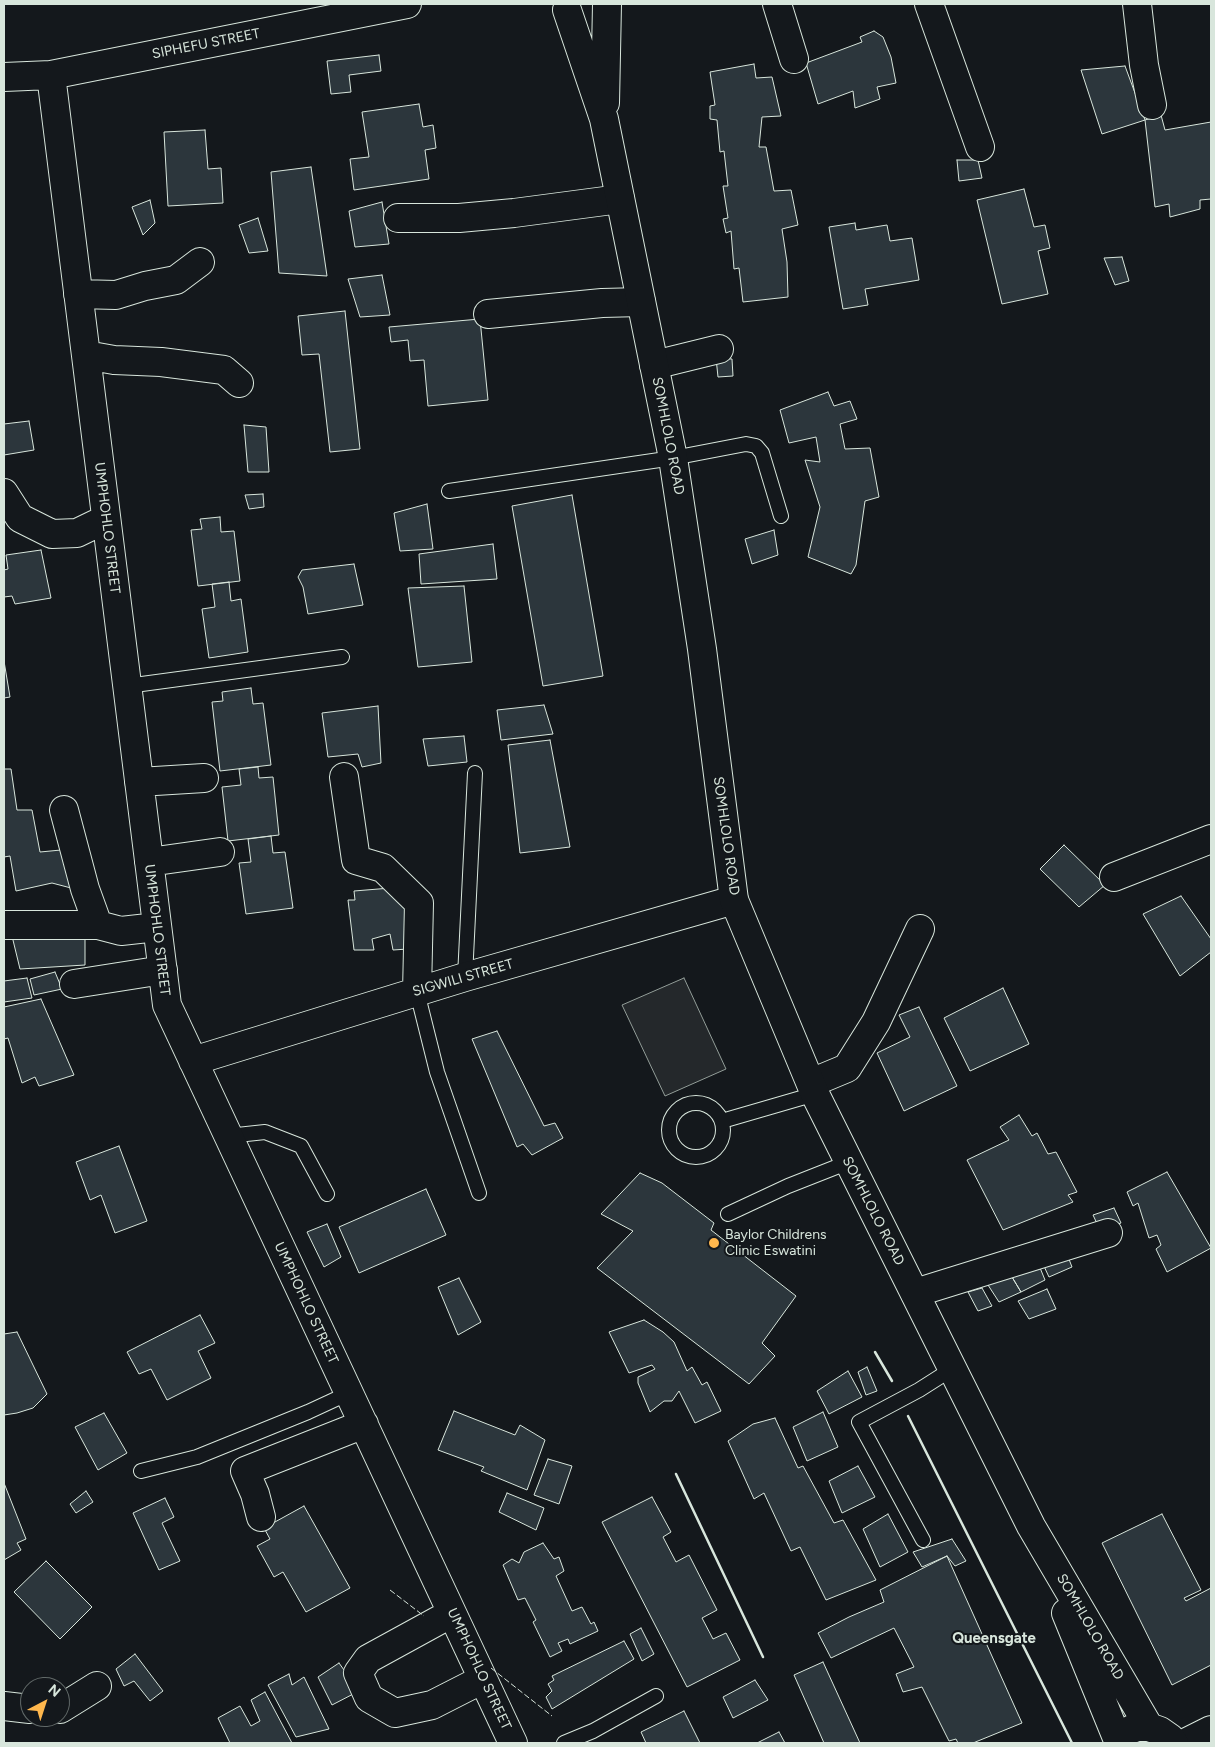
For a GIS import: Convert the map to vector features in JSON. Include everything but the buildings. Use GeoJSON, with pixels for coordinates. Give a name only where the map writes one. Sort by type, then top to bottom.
{"type":"FeatureCollection","features":[{"type":"Feature","properties":{"kind":"street","name":"SIPHEFU STREET"},"geometry":{"type":"LineString","coordinates":[[4,77],[51,75],[407,4]]}},
{"type":"Feature","properties":{"kind":"street","name":"SOMHLOLO ROAD"},"geometry":{"type":"LineString","coordinates":[[561,7],[577,13],[588,12],[606,4],[604,120]]}},
{"type":"Feature","properties":{"kind":"street"},"geometry":{"type":"LineString","coordinates":[[777,4],[794,59]]}},
{"type":"Feature","properties":{"kind":"street"},"geometry":{"type":"LineString","coordinates":[[929,4],[980,148]]}},
{"type":"Feature","properties":{"kind":"street"},"geometry":{"type":"LineString","coordinates":[[1137,4],[1144,65],[1152,105]]}},
{"type":"Feature","properties":{"kind":"street","name":"SOMHLOLO ROAD"},"geometry":{"type":"LineString","coordinates":[[561,7],[604,120],[673,458],[702,648],[734,900],[813,1088],[952,1369],[1031,1526],[1149,1727]]}},
{"type":"Feature","properties":{"kind":"street","name":"UMPHOHLO STREET"},"geometry":{"type":"LineString","coordinates":[[51,75],[167,1005],[513,1743]]}},
{"type":"Feature","properties":{"kind":"street"},"geometry":{"type":"LineString","coordinates":[[398,218],[459,218],[620,199]]}},
{"type":"Feature","properties":{"kind":"street"},"geometry":{"type":"LineString","coordinates":[[78,294],[116,295],[145,286],[176,280],[200,262]]}},
{"type":"Feature","properties":{"kind":"street"},"geometry":{"type":"LineString","coordinates":[[488,314],[602,303],[641,302]]}},
{"type":"Feature","properties":{"kind":"street"},"geometry":{"type":"LineString","coordinates":[[654,365],[719,349]]}},
{"type":"Feature","properties":{"kind":"street"},"geometry":{"type":"LineString","coordinates":[[86,355],[114,360],[160,362],[224,370],[239,383]]}},
{"type":"Feature","properties":{"kind":"street"},"geometry":{"type":"LineString","coordinates":[[4,493],[20,518],[52,534],[78,533],[106,519]]}},
{"type":"Feature","properties":{"kind":"street"},"geometry":{"type":"LineString","coordinates":[[344,777],[356,860],[383,868],[419,903],[417,992]]}},
{"type":"Feature","properties":{"kind":"street"},"geometry":{"type":"LineString","coordinates":[[139,782],[204,778]]}},
{"type":"Feature","properties":{"kind":"street"},"geometry":{"type":"LineString","coordinates":[[64,810],[85,889],[98,925]]}},
{"type":"Feature","properties":{"kind":"street"},"geometry":{"type":"LineString","coordinates":[[1114,877],[1211,839]]}},
{"type":"Feature","properties":{"kind":"street"},"geometry":{"type":"LineString","coordinates":[[149,862],[220,852]]}},
{"type":"Feature","properties":{"kind":"street","name":"SIGWILI STREET"},"geometry":{"type":"LineString","coordinates":[[193,1061],[465,977],[734,900]]}},
{"type":"Feature","properties":{"kind":"street"},"geometry":{"type":"LineString","coordinates":[[4,925],[98,925],[121,931],[157,927]]}},
{"type":"Feature","properties":{"kind":"street"},"geometry":{"type":"LineString","coordinates":[[813,1088],[846,1068],[876,1022],[920,929]]}},
{"type":"Feature","properties":{"kind":"street"},"geometry":{"type":"LineString","coordinates":[[74,984],[163,970]]}},
{"type":"Feature","properties":{"kind":"street"},"geometry":{"type":"LineString","coordinates":[[915,1293],[1108,1233]]}},
{"type":"Feature","properties":{"kind":"street"},"geometry":{"type":"LineString","coordinates":[[262,1517],[245,1471],[364,1424]]}},
{"type":"Feature","properties":{"kind":"street","name":"SOMHLOLO ROAD"},"geometry":{"type":"LineString","coordinates":[[1031,1526],[1115,1741],[1126,1731],[1137,1727],[1149,1727]]}},
{"type":"Feature","properties":{"kind":"street"},"geometry":{"type":"LineString","coordinates":[[452,1613],[368,1659],[358,1673],[369,1698],[395,1713],[432,1705],[483,1679]]}},
{"type":"Feature","properties":{"kind":"street"},"geometry":{"type":"LineString","coordinates":[[70,1703],[97,1686]]}},
{"type":"Feature","properties":{"kind":"street"},"geometry":{"type":"LineString","coordinates":[[4,1706],[20,1708]]}},
{"type":"Feature","properties":{"kind":"street"},"geometry":{"type":"LineString","coordinates":[[1149,1727],[1160,1731],[1174,1743]]}},
{"type":"Feature","properties":{"kind":"street"},"geometry":{"type":"LineString","coordinates":[[1185,1743],[1211,1730]]}},
{"type":"Feature","properties":{"kind":"lane"},"geometry":{"type":"LineString","coordinates":[[449,491],[673,458],[746,444],[756,446],[762,453],[781,516]]}},
{"type":"Feature","properties":{"kind":"lane"},"geometry":{"type":"LineString","coordinates":[[127,686],[342,657]]}},
{"type":"Feature","properties":{"kind":"lane"},"geometry":{"type":"LineString","coordinates":[[465,977],[475,773]]}},
{"type":"Feature","properties":{"kind":"lane"},"geometry":{"type":"LineString","coordinates":[[417,992],[437,1072],[480,1193]]}},
{"type":"Feature","properties":{"kind":"lane"},"geometry":{"type":"LineString","coordinates":[[722,1121],[813,1088]]}},
{"type":"Feature","properties":{"kind":"lane"},"geometry":{"type":"LineString","coordinates":[[228,1136],[265,1132],[301,1146],[327,1194]]}},
{"type":"Feature","properties":{"kind":"lane"},"geometry":{"type":"LineString","coordinates":[[728,1214],[788,1186],[849,1162]]}},
{"type":"Feature","properties":{"kind":"lane"},"geometry":{"type":"LineString","coordinates":[[923,1540],[859,1422],[919,1390],[952,1369]]}},
{"type":"Feature","properties":{"kind":"lane"},"geometry":{"type":"LineString","coordinates":[[141,1471],[197,1457],[290,1420],[349,1393]]}},
{"type":"Feature","properties":{"kind":"lane"},"geometry":{"type":"LineString","coordinates":[[564,1743],[593,1731],[656,1696]]}},
{"type":"Feature","properties":{"kind":"shaded area"},"geometry":{"type":"Polygon","coordinates":[[[684,978],[726,1069],[665,1096],[622,1005],[684,978]]]}},
{"type":"Feature","properties":{"kind":"fence"},"geometry":{"type":"LineString","coordinates":[[390,1590],[424,1616]]}},
{"type":"Feature","properties":{"kind":"fence"},"geometry":{"type":"LineString","coordinates":[[491,1668],[552,1716]]}},
{"type":"Feature","properties":{"kind":"wall"},"geometry":{"type":"LineString","coordinates":[[875,1352],[892,1381]]}},
{"type":"Feature","properties":{"kind":"wall"},"geometry":{"type":"LineString","coordinates":[[908,1416],[1072,1743]]}},
{"type":"Feature","properties":{"kind":"wall"},"geometry":{"type":"LineString","coordinates":[[676,1474],[763,1657]]}},
{"type":"Feature","properties":{"kind":"place","name":"Baylor Childrens Clinic Eswatini"},"geometry":{"type":"Point","coordinates":[714,1243]}},
{"type":"Feature","properties":{"kind":"district","name":"Queensgate"},"geometry":{"type":"Point","coordinates":[994,1639]}}]}
